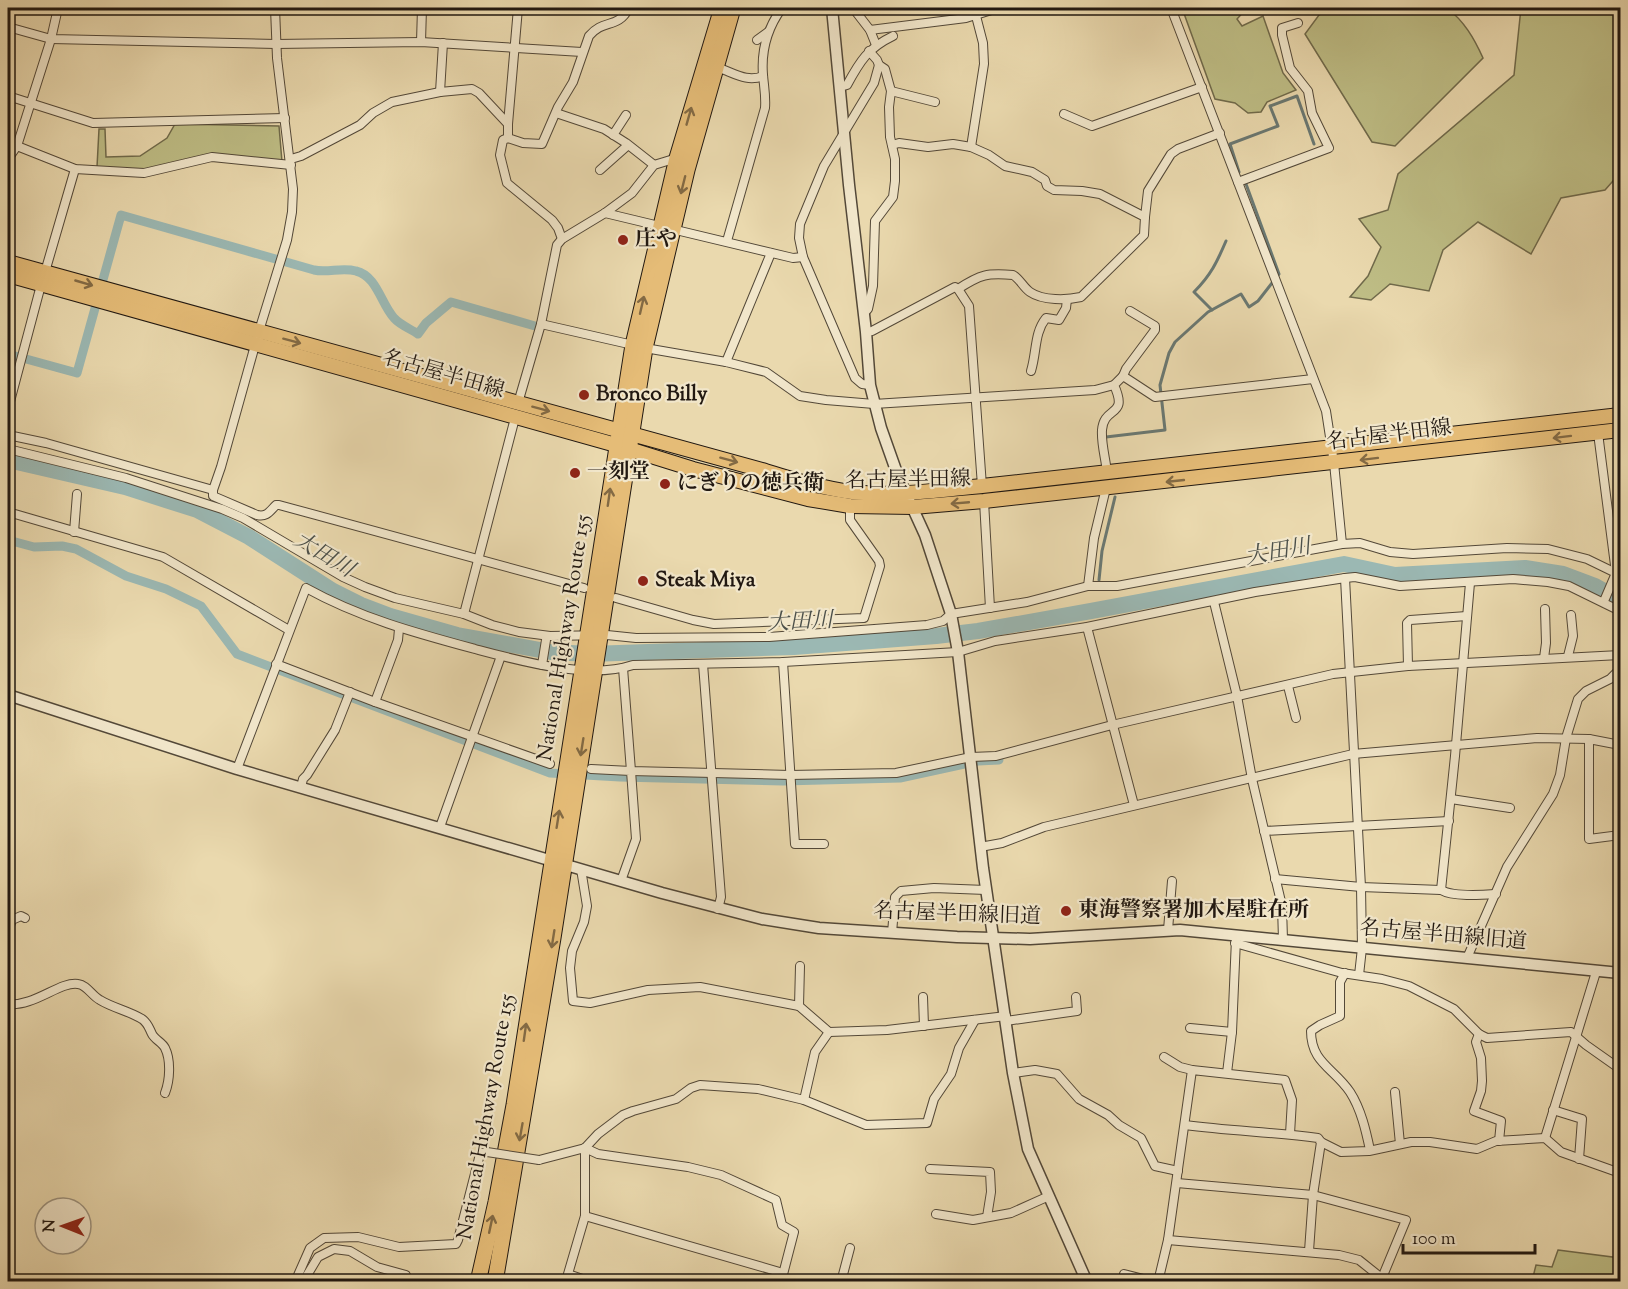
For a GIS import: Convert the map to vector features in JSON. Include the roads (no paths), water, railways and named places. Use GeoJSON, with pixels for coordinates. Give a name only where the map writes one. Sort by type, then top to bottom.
{"type":"FeatureCollection","features":[{"type":"Feature","properties":{"kind":"highway","name":"National Highway Route 155"},"geometry":{"type":"LineString","coordinates":[[667,227],[677,158],[722,8]]}},
{"type":"Feature","properties":{"kind":"highway","name":"National Highway Route 155"},"geometry":{"type":"LineString","coordinates":[[478,1281],[496,1202],[558,862],[591,669],[593,637],[639,347],[667,227],[733,8]]}},
{"type":"Feature","properties":{"kind":"highway","name":"National Highway Route 155"},"geometry":{"type":"LineString","coordinates":[[495,1281],[558,862]]}},
{"type":"Feature","properties":{"kind":"main road","name":"名古屋半田線"},"geometry":{"type":"LineString","coordinates":[[8,262],[43,278],[258,338],[518,403],[765,489],[850,506],[913,507],[984,501],[1620,430]]}},
{"type":"Feature","properties":{"kind":"main road","name":"名古屋半田線"},"geometry":{"type":"LineString","coordinates":[[8,274],[43,278]]}},
{"type":"Feature","properties":{"kind":"main road","name":"名古屋半田線"},"geometry":{"type":"LineString","coordinates":[[258,338],[515,418],[762,470],[806,484],[854,492],[907,493],[982,486],[1620,415]]}},
{"type":"Feature","properties":{"kind":"street"},"geometry":{"type":"LineString","coordinates":[[8,159],[17,146],[51,39],[58,8]]}},
{"type":"Feature","properties":{"kind":"street"},"geometry":{"type":"LineString","coordinates":[[275,8],[276,45],[291,162],[292,212],[287,240],[213,496],[257,515],[263,516],[279,505],[584,588]]}},
{"type":"Feature","properties":{"kind":"street"},"geometry":{"type":"LineString","coordinates":[[421,42],[422,8]]}},
{"type":"Feature","properties":{"kind":"street"},"geometry":{"type":"LineString","coordinates":[[508,138],[518,8]]}},
{"type":"Feature","properties":{"kind":"street"},"geometry":{"type":"LineString","coordinates":[[562,239],[552,220],[507,183],[500,152],[503,140],[508,138],[523,143],[542,144],[573,82],[585,42],[594,30],[604,24],[623,19],[629,8]]}},
{"type":"Feature","properties":{"kind":"street"},"geometry":{"type":"LineString","coordinates":[[757,40],[768,32],[782,8]]}},
{"type":"Feature","properties":{"kind":"street"},"geometry":{"type":"LineString","coordinates":[[832,8],[870,385],[888,449],[938,570],[958,649],[986,890],[1013,1073],[1028,1149],[1087,1281]]}},
{"type":"Feature","properties":{"kind":"street"},"geometry":{"type":"LineString","coordinates":[[853,8],[870,30],[876,45]]}},
{"type":"Feature","properties":{"kind":"street"},"geometry":{"type":"LineString","coordinates":[[870,30],[976,16],[998,8]]}},
{"type":"Feature","properties":{"kind":"street"},"geometry":{"type":"LineString","coordinates":[[1171,8],[1326,411],[1342,544]]}},
{"type":"Feature","properties":{"kind":"street"},"geometry":{"type":"LineString","coordinates":[[971,147],[984,64],[976,16]]}},
{"type":"Feature","properties":{"kind":"street"},"geometry":{"type":"LineString","coordinates":[[1238,182],[1329,148],[1319,133],[1308,91],[1290,68],[1282,28],[1298,23]]}},
{"type":"Feature","properties":{"kind":"street"},"geometry":{"type":"LineString","coordinates":[[8,27],[51,39],[276,45],[421,42],[582,52]]}},
{"type":"Feature","properties":{"kind":"street"},"geometry":{"type":"LineString","coordinates":[[727,241],[765,108],[766,91],[763,76],[768,32]]}},
{"type":"Feature","properties":{"kind":"street"},"geometry":{"type":"LineString","coordinates":[[840,87],[847,85],[857,66],[869,51],[893,36]]}},
{"type":"Feature","properties":{"kind":"street"},"geometry":{"type":"LineString","coordinates":[[440,92],[443,43]]}},
{"type":"Feature","properties":{"kind":"street"},"geometry":{"type":"LineString","coordinates":[[869,51],[878,60],[879,65],[874,83],[824,165],[800,224],[799,238],[802,257],[855,378],[862,384],[870,385]]}},
{"type":"Feature","properties":{"kind":"street"},"geometry":{"type":"LineString","coordinates":[[864,313],[868,309],[873,286],[875,221],[893,197],[896,181],[889,106],[891,91],[885,69],[879,65]]}},
{"type":"Feature","properties":{"kind":"street"},"geometry":{"type":"LineString","coordinates":[[716,67],[745,78],[756,79],[763,76]]}},
{"type":"Feature","properties":{"kind":"street"},"geometry":{"type":"LineString","coordinates":[[1064,114],[1092,126],[1202,87]]}},
{"type":"Feature","properties":{"kind":"street"},"geometry":{"type":"LineString","coordinates":[[17,146],[75,169],[144,173],[212,157],[291,162],[360,125],[373,113],[392,102],[440,92],[472,89],[479,93],[508,124]]}},
{"type":"Feature","properties":{"kind":"street"},"geometry":{"type":"LineString","coordinates":[[891,91],[934,102]]}},
{"type":"Feature","properties":{"kind":"street"},"geometry":{"type":"LineString","coordinates":[[8,96],[93,123],[285,118]]}},
{"type":"Feature","properties":{"kind":"street"},"geometry":{"type":"LineString","coordinates":[[556,113],[603,129],[654,165]]}},
{"type":"Feature","properties":{"kind":"street"},"geometry":{"type":"LineString","coordinates":[[613,135],[626,116]]}},
{"type":"Feature","properties":{"kind":"street"},"geometry":{"type":"LineString","coordinates":[[958,289],[974,278],[988,273],[1013,275],[1032,294],[1067,299],[1081,297],[1144,234],[1148,191],[1171,154],[1178,149],[1220,133]]}},
{"type":"Feature","properties":{"kind":"street"},"geometry":{"type":"LineString","coordinates":[[892,145],[899,143],[928,147],[953,144],[971,147],[1005,166],[1032,172],[1045,180],[1047,186],[1054,190],[1100,194],[1145,217]]}},
{"type":"Feature","properties":{"kind":"street"},"geometry":{"type":"LineString","coordinates":[[600,170],[627,146]]}},
{"type":"Feature","properties":{"kind":"street"},"geometry":{"type":"LineString","coordinates":[[518,403],[541,324],[557,245],[562,239],[632,193],[654,165],[677,158]]}},
{"type":"Feature","properties":{"kind":"street"},"geometry":{"type":"LineString","coordinates":[[8,410],[75,169]]}},
{"type":"Feature","properties":{"kind":"street"},"geometry":{"type":"LineString","coordinates":[[604,213],[793,258],[802,257]]}},
{"type":"Feature","properties":{"kind":"street"},"geometry":{"type":"LineString","coordinates":[[726,362],[771,252]]}},
{"type":"Feature","properties":{"kind":"street"},"geometry":{"type":"LineString","coordinates":[[866,332],[872,331],[954,287],[966,297],[969,306],[982,486]]}},
{"type":"Feature","properties":{"kind":"street"},"geometry":{"type":"LineString","coordinates":[[1031,371],[1036,356],[1038,328],[1046,318],[1059,320],[1066,308],[1067,299]]}},
{"type":"Feature","properties":{"kind":"street"},"geometry":{"type":"LineString","coordinates":[[541,324],[639,347],[726,362],[766,372],[793,392],[812,399],[874,404],[975,399],[1095,390],[1114,386],[1155,330],[1152,323],[1130,311]]}},
{"type":"Feature","properties":{"kind":"street"},"geometry":{"type":"LineString","coordinates":[[1123,376],[1155,397],[1313,379]]}},
{"type":"Feature","properties":{"kind":"street"},"geometry":{"type":"LineString","coordinates":[[1107,473],[1102,429],[1106,419],[1120,402],[1114,386]]}},
{"type":"Feature","properties":{"kind":"street"},"geometry":{"type":"LineString","coordinates":[[464,614],[515,418]]}},
{"type":"Feature","properties":{"kind":"street"},"geometry":{"type":"LineString","coordinates":[[1598,433],[1618,574],[1604,602]]}},
{"type":"Feature","properties":{"kind":"street"},"geometry":{"type":"LineString","coordinates":[[8,435],[213,490]]}},
{"type":"Feature","properties":{"kind":"street"},"geometry":{"type":"LineString","coordinates":[[8,449],[126,478],[222,509],[243,518],[343,577],[395,598],[464,614],[519,632],[550,636],[769,637],[927,625],[1088,586],[1117,586],[1342,544],[1360,543],[1390,552],[1413,554],[1507,548],[1548,549],[1587,559],[1618,574]]}},
{"type":"Feature","properties":{"kind":"street"},"geometry":{"type":"LineString","coordinates":[[1088,586],[1094,538],[1106,488]]}},
{"type":"Feature","properties":{"kind":"street"},"geometry":{"type":"LineString","coordinates":[[74,532],[77,494]]}},
{"type":"Feature","properties":{"kind":"street"},"geometry":{"type":"LineString","coordinates":[[984,501],[990,608]]}},
{"type":"Feature","properties":{"kind":"street"},"geometry":{"type":"LineString","coordinates":[[616,597],[714,624],[864,618],[880,566],[879,561],[850,520],[850,506]]}},
{"type":"Feature","properties":{"kind":"street"},"geometry":{"type":"LineString","coordinates":[[8,512],[163,557],[289,630]]}},
{"type":"Feature","properties":{"kind":"street"},"geometry":{"type":"LineString","coordinates":[[237,769],[306,588],[348,609],[399,629],[501,656],[542,664],[591,669],[623,668],[633,665],[783,662],[958,649],[1087,627],[1265,590],[1355,577],[1400,586],[1513,579],[1548,582],[1569,586],[1620,611]]}},
{"type":"Feature","properties":{"kind":"street"},"geometry":{"type":"LineString","coordinates":[[1345,578],[1361,887],[1362,948],[1359,975]]}},
{"type":"Feature","properties":{"kind":"street"},"geometry":{"type":"LineString","coordinates":[[1441,890],[1470,583]]}},
{"type":"Feature","properties":{"kind":"street"},"geometry":{"type":"LineString","coordinates":[[1214,602],[1237,696],[1252,778],[1282,906],[1283,940]]}},
{"type":"Feature","properties":{"kind":"street"},"geometry":{"type":"LineString","coordinates":[[1544,658],[1545,609]]}},
{"type":"Feature","properties":{"kind":"street"},"geometry":{"type":"LineString","coordinates":[[1568,656],[1573,636],[1571,615]]}},
{"type":"Feature","properties":{"kind":"street"},"geometry":{"type":"LineString","coordinates":[[1408,666],[1407,623],[1410,620],[1467,616]]}},
{"type":"Feature","properties":{"kind":"street"},"geometry":{"type":"LineString","coordinates":[[1087,627],[1134,805]]}},
{"type":"Feature","properties":{"kind":"street"},"geometry":{"type":"LineString","coordinates":[[375,702],[398,640],[399,629]]}},
{"type":"Feature","properties":{"kind":"street"},"geometry":{"type":"LineString","coordinates":[[542,664],[546,640]]}},
{"type":"Feature","properties":{"kind":"street"},"geometry":{"type":"LineString","coordinates":[[591,769],[790,775],[896,773],[971,757],[996,756],[1112,725],[1350,671],[1463,662],[1620,655]]}},
{"type":"Feature","properties":{"kind":"street"},"geometry":{"type":"LineString","coordinates":[[440,827],[501,656]]}},
{"type":"Feature","properties":{"kind":"street"},"geometry":{"type":"LineString","coordinates":[[783,662],[795,844],[824,844]]}},
{"type":"Feature","properties":{"kind":"street"},"geometry":{"type":"LineString","coordinates":[[276,664],[550,764]]}},
{"type":"Feature","properties":{"kind":"street"},"geometry":{"type":"LineString","coordinates":[[703,664],[721,897],[718,909]]}},
{"type":"Feature","properties":{"kind":"street"},"geometry":{"type":"LineString","coordinates":[[621,881],[636,838],[623,668]]}},
{"type":"Feature","properties":{"kind":"street"},"geometry":{"type":"LineString","coordinates":[[1467,958],[1507,867],[1553,794],[1560,775],[1566,738],[1578,699],[1586,691],[1610,679],[1620,669]]}},
{"type":"Feature","properties":{"kind":"street"},"geometry":{"type":"LineString","coordinates":[[1287,686],[1296,718]]}},
{"type":"Feature","properties":{"kind":"street"},"geometry":{"type":"LineString","coordinates":[[301,787],[303,779],[335,730],[350,692]]}},
{"type":"Feature","properties":{"kind":"street","name":"名古屋半田線旧道"},"geometry":{"type":"LineString","coordinates":[[8,695],[237,769],[718,909],[762,919],[800,925],[957,937],[1042,938],[1168,930],[1236,940],[1283,940],[1620,973]]}},
{"type":"Feature","properties":{"kind":"street"},"geometry":{"type":"LineString","coordinates":[[980,847],[1002,843],[1044,827],[1353,754],[1566,738],[1589,739],[1620,745]]}},
{"type":"Feature","properties":{"kind":"street"},"geometry":{"type":"LineString","coordinates":[[1589,739],[1589,838],[1620,835]]}},
{"type":"Feature","properties":{"kind":"street"},"geometry":{"type":"LineString","coordinates":[[1451,799],[1510,808]]}},
{"type":"Feature","properties":{"kind":"street"},"geometry":{"type":"LineString","coordinates":[[8,816],[8,822]]}},
{"type":"Feature","properties":{"kind":"street"},"geometry":{"type":"LineString","coordinates":[[1264,831],[1449,821]]}},
{"type":"Feature","properties":{"kind":"street"},"geometry":{"type":"LineString","coordinates":[[581,869],[587,906],[584,922],[572,951],[570,968],[573,1001],[590,1003],[648,990],[700,987],[799,1006],[829,1032],[886,1030],[1077,1011],[1076,997]]}},
{"type":"Feature","properties":{"kind":"street"},"geometry":{"type":"LineString","coordinates":[[1275,879],[1361,887],[1441,890],[1472,895],[1496,894]]}},
{"type":"Feature","properties":{"kind":"street"},"geometry":{"type":"LineString","coordinates":[[1168,930],[1172,881]]}},
{"type":"Feature","properties":{"kind":"street"},"geometry":{"type":"LineString","coordinates":[[892,933],[895,897],[901,891],[934,888],[986,890]]}},
{"type":"Feature","properties":{"kind":"street"},"geometry":{"type":"LineString","coordinates":[[8,931],[12,920],[21,916],[25,918]]}},
{"type":"Feature","properties":{"kind":"street"},"geometry":{"type":"LineString","coordinates":[[1227,1073],[1232,1032],[1236,940],[1345,973],[1409,986],[1454,1009],[1479,1034],[1487,1038],[1571,1032],[1620,1069]]}},
{"type":"Feature","properties":{"kind":"street"},"geometry":{"type":"LineString","coordinates":[[799,1006],[800,966]]}},
{"type":"Feature","properties":{"kind":"street"},"geometry":{"type":"LineString","coordinates":[[1545,1138],[1596,972]]}},
{"type":"Feature","properties":{"kind":"street"},"geometry":{"type":"LineString","coordinates":[[1345,973],[1340,982],[1340,1016],[1320,1024],[1311,1031],[1311,1040],[1318,1059],[1335,1074],[1351,1094],[1365,1126],[1370,1150]]}},
{"type":"Feature","properties":{"kind":"street"},"geometry":{"type":"LineString","coordinates":[[8,1004],[18,1005],[72,984],[80,984],[99,1000],[147,1023],[154,1037],[166,1050],[169,1071],[165,1093]]}},
{"type":"Feature","properties":{"kind":"street"},"geometry":{"type":"LineString","coordinates":[[923,997],[924,1026]]}},
{"type":"Feature","properties":{"kind":"street"},"geometry":{"type":"LineString","coordinates":[[295,1281],[310,1248],[324,1238],[358,1237],[399,1247],[456,1244],[482,1153],[539,1160],[585,1148],[598,1134],[623,1115],[676,1099],[700,1085],[758,1089],[804,1100],[867,1125],[927,1123],[934,1099],[951,1074],[959,1048],[975,1020]]}},
{"type":"Feature","properties":{"kind":"street"},"geometry":{"type":"LineString","coordinates":[[1190,1028],[1232,1032]]}},
{"type":"Feature","properties":{"kind":"street"},"geometry":{"type":"LineString","coordinates":[[804,1100],[815,1052],[829,1032]]}},
{"type":"Feature","properties":{"kind":"street"},"geometry":{"type":"LineString","coordinates":[[1479,1034],[1476,1042],[1481,1058],[1482,1081],[1474,1111],[1501,1121],[1499,1141]]}},
{"type":"Feature","properties":{"kind":"street"},"geometry":{"type":"LineString","coordinates":[[1164,1057],[1192,1070],[1285,1080],[1292,1100],[1290,1134]]}},
{"type":"Feature","properties":{"kind":"street"},"geometry":{"type":"LineString","coordinates":[[1013,1073],[1035,1070],[1057,1074],[1079,1099],[1108,1115],[1119,1125],[1141,1138],[1155,1166],[1179,1171]]}},
{"type":"Feature","properties":{"kind":"street"},"geometry":{"type":"LineString","coordinates":[[1124,1274],[1157,1281],[1168,1240],[1192,1070]]}},
{"type":"Feature","properties":{"kind":"street"},"geometry":{"type":"LineString","coordinates":[[1395,1092],[1400,1144]]}},
{"type":"Feature","properties":{"kind":"street"},"geometry":{"type":"LineString","coordinates":[[1553,1110],[1582,1119],[1579,1159]]}},
{"type":"Feature","properties":{"kind":"street"},"geometry":{"type":"LineString","coordinates":[[1185,1125],[1318,1138],[1321,1142],[1341,1152],[1430,1142],[1477,1149],[1499,1141],[1545,1138],[1561,1152],[1620,1173]]}},
{"type":"Feature","properties":{"kind":"street"},"geometry":{"type":"LineString","coordinates":[[1309,1251],[1313,1195],[1321,1142]]}},
{"type":"Feature","properties":{"kind":"street"},"geometry":{"type":"LineString","coordinates":[[585,1148],[585,1216],[568,1274],[591,1281]]}},
{"type":"Feature","properties":{"kind":"street"},"geometry":{"type":"LineString","coordinates":[[585,1148],[598,1154],[688,1167],[721,1175],[776,1200],[782,1225],[794,1232],[782,1277],[585,1216]]}},
{"type":"Feature","properties":{"kind":"street"},"geometry":{"type":"LineString","coordinates":[[930,1168],[990,1172],[991,1192],[987,1217]]}},
{"type":"Feature","properties":{"kind":"street"},"geometry":{"type":"LineString","coordinates":[[1168,1240],[1309,1251],[1359,1260],[1383,1280],[1406,1220],[1313,1195],[1177,1183]]}},
{"type":"Feature","properties":{"kind":"street"},"geometry":{"type":"LineString","coordinates":[[936,1214],[973,1220],[1011,1213],[1049,1196]]}},
{"type":"Feature","properties":{"kind":"street"},"geometry":{"type":"LineString","coordinates":[[841,1281],[850,1248]]}},
{"type":"Feature","properties":{"kind":"street"},"geometry":{"type":"LineString","coordinates":[[303,1281],[318,1257],[334,1249],[350,1251],[377,1267],[406,1275],[408,1281]]}},
{"type":"Feature","properties":{"kind":"waterway"},"geometry":{"type":"LineString","coordinates":[[1239,172],[1230,144],[1278,126],[1270,106],[1297,96],[1314,144]]}},
{"type":"Feature","properties":{"kind":"waterway"},"geometry":{"type":"LineString","coordinates":[[1106,437],[1165,430],[1160,385],[1169,353],[1175,342],[1208,312],[1241,294],[1249,307],[1258,301],[1279,274],[1246,184]]}},
{"type":"Feature","properties":{"kind":"waterway"},"geometry":{"type":"LineString","coordinates":[[8,354],[77,373],[121,215],[314,270],[356,271],[369,278],[374,284],[394,318],[418,334],[426,323],[451,302],[535,326]]}},
{"type":"Feature","properties":{"kind":"waterway"},"geometry":{"type":"LineString","coordinates":[[1212,310],[1194,292],[1213,268],[1226,241]]}},
{"type":"Feature","properties":{"kind":"waterway","name":"大田川"},"geometry":{"type":"LineString","coordinates":[[8,460],[125,487],[197,510],[249,537],[333,591],[390,616],[457,635],[551,652],[590,654],[794,647],[936,636],[978,631],[1344,564],[1395,575],[1525,568],[1563,574],[1595,586],[1620,600]]}},
{"type":"Feature","properties":{"kind":"waterway"},"geometry":{"type":"LineString","coordinates":[[1099,580],[1102,551],[1115,497]]}},
{"type":"Feature","properties":{"kind":"waterway"},"geometry":{"type":"LineString","coordinates":[[8,540],[34,547],[62,546],[76,549],[126,576],[166,589],[201,606],[237,654],[550,773],[783,781],[900,778],[978,761],[999,760]]}},
{"type":"Feature","properties":{"kind":"place","name":"庄や"},"geometry":{"type":"Point","coordinates":[623,240]}},
{"type":"Feature","properties":{"kind":"place","name":"Bronco Billy"},"geometry":{"type":"Point","coordinates":[584,395]}},
{"type":"Feature","properties":{"kind":"place","name":"一刻堂"},"geometry":{"type":"Point","coordinates":[575,473]}},
{"type":"Feature","properties":{"kind":"place","name":"にぎりの徳兵衛"},"geometry":{"type":"Point","coordinates":[665,484]}},
{"type":"Feature","properties":{"kind":"place","name":"Steak Miya"},"geometry":{"type":"Point","coordinates":[643,581]}},
{"type":"Feature","properties":{"kind":"place","name":"東海警察署加木屋駐在所"},"geometry":{"type":"Point","coordinates":[1066,911]}}]}
